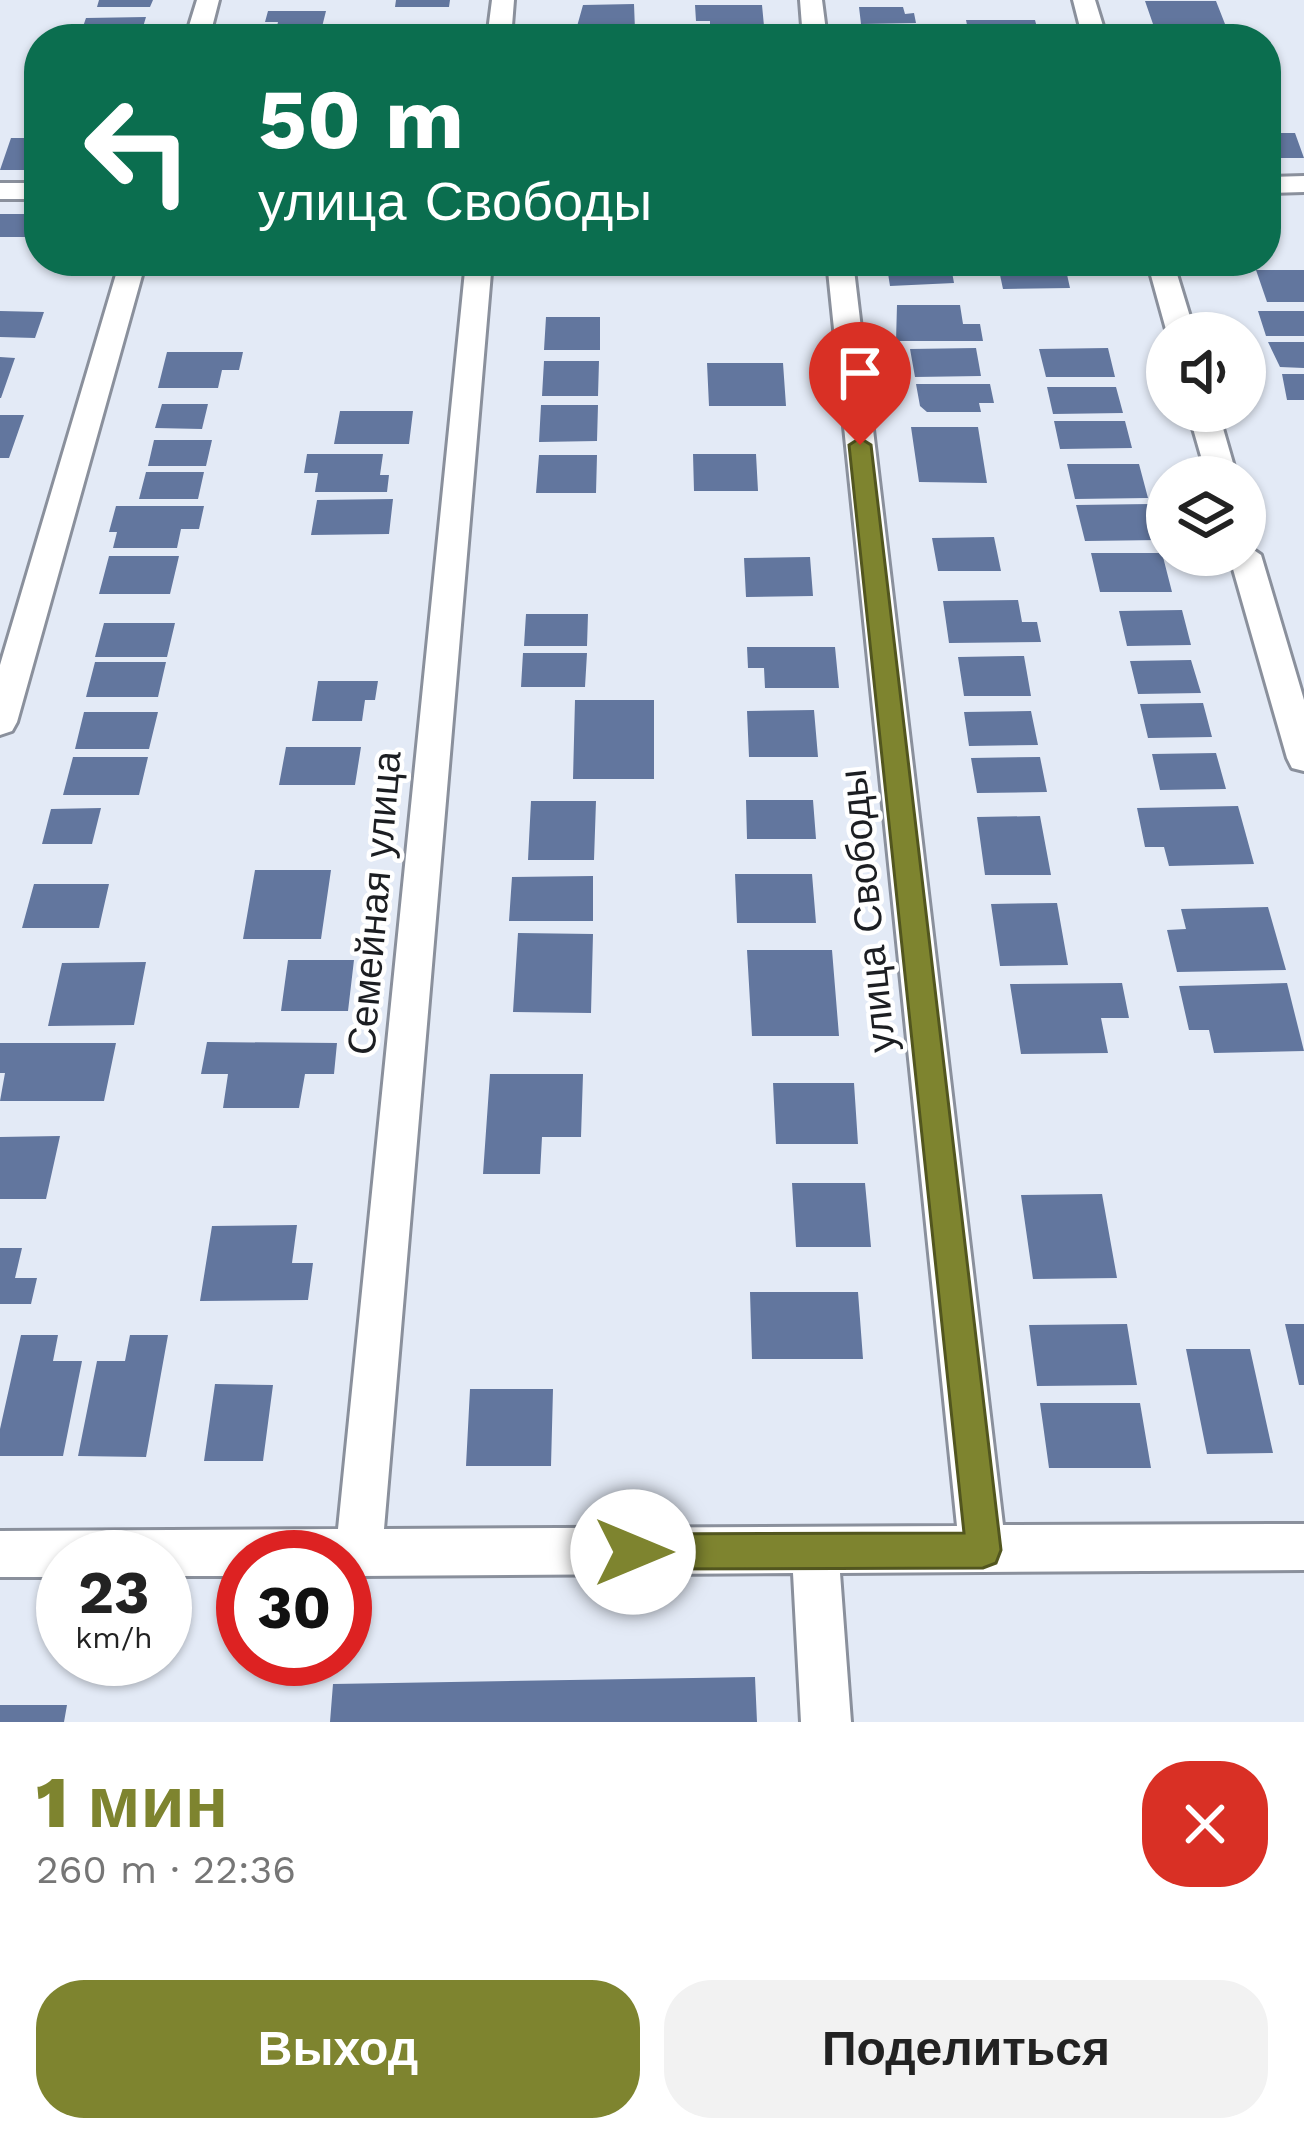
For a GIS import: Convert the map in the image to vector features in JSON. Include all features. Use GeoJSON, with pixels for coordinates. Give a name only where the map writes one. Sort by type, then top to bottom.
{"type":"FeatureCollection","features":[{"type":"Feature","properties":{"kind":"street"},"geometry":{"type":"LineString","coordinates":[[0,722],[129,276]]}},
{"type":"Feature","properties":{"kind":"street","name":"Семейная улица"},"geometry":{"type":"LineString","coordinates":[[361,1530],[478,276]]}},
{"type":"Feature","properties":{"kind":"street","name":"улица Свободы"},"geometry":{"type":"LineString","coordinates":[[842,276],[983,1550]]}},
{"type":"Feature","properties":{"kind":"street"},"geometry":{"type":"LineString","coordinates":[[1164,276],[1174,312]]}},
{"type":"Feature","properties":{"kind":"street"},"geometry":{"type":"LineString","coordinates":[[1251,576],[1304,758]]}},
{"type":"Feature","properties":{"kind":"street"},"geometry":{"type":"LineString","coordinates":[[372,1552],[1304,1546]]}},
{"type":"Feature","properties":{"kind":"street"},"geometry":{"type":"LineString","coordinates":[[815,1551],[826,1722]]}},
{"type":"Feature","properties":{"kind":"street"},"geometry":{"type":"LineString","coordinates":[[0,1554],[216,1553]]}},
{"type":"Feature","properties":{"kind":"building"},"geometry":{"type":"Polygon","coordinates":[[[99,0],[153,0],[150,7],[97,7],[99,0]]]}},
{"type":"Feature","properties":{"kind":"building"},"geometry":{"type":"Polygon","coordinates":[[[396,0],[450,0],[449,7],[395,7],[396,0]]]}},
{"type":"Feature","properties":{"kind":"building"},"geometry":{"type":"Polygon","coordinates":[[[1145,1],[1216,1],[1225,24],[1153,24],[1145,1]]]}},
{"type":"Feature","properties":{"kind":"building"},"geometry":{"type":"Polygon","coordinates":[[[634,4],[635,24],[578,24],[583,5],[634,4]]]}},
{"type":"Feature","properties":{"kind":"building"},"geometry":{"type":"Polygon","coordinates":[[[695,5],[762,5],[764,24],[696,21],[695,5]]]}},
{"type":"Feature","properties":{"kind":"building"},"geometry":{"type":"Polygon","coordinates":[[[859,7],[903,7],[905,14],[914,13],[916,23],[861,24],[859,7]]]}},
{"type":"Feature","properties":{"kind":"building"},"geometry":{"type":"Polygon","coordinates":[[[268,11],[326,11],[323,24],[265,22],[268,11]]]}},
{"type":"Feature","properties":{"kind":"building"},"geometry":{"type":"Polygon","coordinates":[[[146,17],[144,24],[84,24],[86,18],[146,17]]]}},
{"type":"Feature","properties":{"kind":"building"},"geometry":{"type":"Polygon","coordinates":[[[966,20],[1035,20],[1036,24],[967,24],[966,20]]]}},
{"type":"Feature","properties":{"kind":"building"},"geometry":{"type":"Polygon","coordinates":[[[1281,133],[1295,133],[1304,158],[1281,158],[1281,133]]]}},
{"type":"Feature","properties":{"kind":"building"},"geometry":{"type":"Polygon","coordinates":[[[11,138],[24,138],[24,170],[0,170],[11,138]]]}},
{"type":"Feature","properties":{"kind":"building"},"geometry":{"type":"Polygon","coordinates":[[[0,214],[24,214],[24,237],[0,237],[0,214]]]}},
{"type":"Feature","properties":{"kind":"building"},"geometry":{"type":"Polygon","coordinates":[[[1304,270],[1304,302],[1267,302],[1258,276],[1304,270]]]}},
{"type":"Feature","properties":{"kind":"building"},"geometry":{"type":"Polygon","coordinates":[[[888,276],[953,276],[954,283],[890,286],[888,276]]]}},
{"type":"Feature","properties":{"kind":"building"},"geometry":{"type":"Polygon","coordinates":[[[1000,276],[1067,276],[1070,288],[1003,289],[1000,276]]]}},
{"type":"Feature","properties":{"kind":"building"},"geometry":{"type":"Polygon","coordinates":[[[897,305],[960,305],[963,324],[980,324],[983,341],[896,341],[897,305]]]}},
{"type":"Feature","properties":{"kind":"building"},"geometry":{"type":"Polygon","coordinates":[[[0,311],[44,312],[35,338],[0,337],[0,311]]]}},
{"type":"Feature","properties":{"kind":"building"},"geometry":{"type":"Polygon","coordinates":[[[1304,311],[1304,336],[1266,336],[1266,312],[1258,312],[1304,311]]]}},
{"type":"Feature","properties":{"kind":"building"},"geometry":{"type":"Polygon","coordinates":[[[546,317],[600,317],[600,350],[544,350],[546,317]]]}},
{"type":"Feature","properties":{"kind":"building"},"geometry":{"type":"Polygon","coordinates":[[[1268,342],[1304,342],[1304,368],[1280,367],[1268,342]]]}},
{"type":"Feature","properties":{"kind":"building"},"geometry":{"type":"Polygon","coordinates":[[[976,348],[981,376],[915,377],[910,349],[976,348]]]}},
{"type":"Feature","properties":{"kind":"building"},"geometry":{"type":"Polygon","coordinates":[[[1108,348],[1115,377],[1046,377],[1039,349],[1108,348]]]}},
{"type":"Feature","properties":{"kind":"building"},"geometry":{"type":"Polygon","coordinates":[[[167,352],[243,352],[239,370],[222,370],[218,388],[158,388],[167,352]]]}},
{"type":"Feature","properties":{"kind":"building"},"geometry":{"type":"Polygon","coordinates":[[[0,357],[15,358],[1,398],[0,398],[0,357]]]}},
{"type":"Feature","properties":{"kind":"building"},"geometry":{"type":"Polygon","coordinates":[[[544,361],[599,361],[598,396],[542,396],[544,361]]]}},
{"type":"Feature","properties":{"kind":"building"},"geometry":{"type":"Polygon","coordinates":[[[707,363],[783,363],[786,406],[709,406],[707,363]]]}},
{"type":"Feature","properties":{"kind":"building"},"geometry":{"type":"Polygon","coordinates":[[[1282,374],[1304,374],[1304,400],[1287,400],[1282,374]]]}},
{"type":"Feature","properties":{"kind":"building"},"geometry":{"type":"Polygon","coordinates":[[[916,384],[990,384],[994,403],[979,403],[981,412],[927,412],[920,406],[916,384]]]}},
{"type":"Feature","properties":{"kind":"building"},"geometry":{"type":"Polygon","coordinates":[[[1047,387],[1116,387],[1123,413],[1053,414],[1047,387]]]}},
{"type":"Feature","properties":{"kind":"building"},"geometry":{"type":"Polygon","coordinates":[[[162,404],[208,404],[202,429],[155,428],[162,404]]]}},
{"type":"Feature","properties":{"kind":"building"},"geometry":{"type":"Polygon","coordinates":[[[541,405],[598,405],[597,441],[539,442],[541,405]]]}},
{"type":"Feature","properties":{"kind":"building"},"geometry":{"type":"Polygon","coordinates":[[[340,411],[413,411],[409,444],[334,444],[340,411]]]}},
{"type":"Feature","properties":{"kind":"building"},"geometry":{"type":"Polygon","coordinates":[[[0,415],[24,415],[9,458],[0,458],[0,415]]]}},
{"type":"Feature","properties":{"kind":"building"},"geometry":{"type":"Polygon","coordinates":[[[1054,421],[1125,421],[1132,448],[1060,449],[1054,421]]]}},
{"type":"Feature","properties":{"kind":"building"},"geometry":{"type":"Polygon","coordinates":[[[911,427],[978,427],[987,483],[919,482],[911,427]]]}},
{"type":"Feature","properties":{"kind":"building"},"geometry":{"type":"Polygon","coordinates":[[[154,440],[212,440],[206,466],[148,466],[154,440]]]}},
{"type":"Feature","properties":{"kind":"building"},"geometry":{"type":"Polygon","coordinates":[[[307,454],[383,454],[380,475],[389,475],[387,492],[315,492],[318,473],[304,473],[307,454]]]}},
{"type":"Feature","properties":{"kind":"building"},"geometry":{"type":"Polygon","coordinates":[[[693,454],[756,454],[758,491],[694,491],[693,454]]]}},
{"type":"Feature","properties":{"kind":"building"},"geometry":{"type":"Polygon","coordinates":[[[539,455],[597,455],[596,493],[536,493],[539,455]]]}},
{"type":"Feature","properties":{"kind":"building"},"geometry":{"type":"Polygon","coordinates":[[[1067,464],[1139,464],[1146,498],[1075,499],[1067,464]]]}},
{"type":"Feature","properties":{"kind":"building"},"geometry":{"type":"Polygon","coordinates":[[[146,472],[204,472],[198,499],[139,499],[146,472]]]}},
{"type":"Feature","properties":{"kind":"building"},"geometry":{"type":"Polygon","coordinates":[[[393,499],[389,534],[311,535],[317,500],[393,499]]]}},
{"type":"Feature","properties":{"kind":"building"},"geometry":{"type":"Polygon","coordinates":[[[1146,504],[1146,540],[1085,541],[1076,505],[1146,504]]]}},
{"type":"Feature","properties":{"kind":"building"},"geometry":{"type":"Polygon","coordinates":[[[116,506],[204,506],[199,529],[181,529],[177,548],[113,548],[117,532],[109,532],[116,506]]]}},
{"type":"Feature","properties":{"kind":"building"},"geometry":{"type":"Polygon","coordinates":[[[994,537],[1001,571],[938,571],[932,538],[994,537]]]}},
{"type":"Feature","properties":{"kind":"building"},"geometry":{"type":"Polygon","coordinates":[[[1091,553],[1146,553],[1146,576],[1168,576],[1172,592],[1100,592],[1091,553]]]}},
{"type":"Feature","properties":{"kind":"building"},"geometry":{"type":"Polygon","coordinates":[[[109,556],[179,556],[170,594],[99,594],[109,556]]]}},
{"type":"Feature","properties":{"kind":"building"},"geometry":{"type":"Polygon","coordinates":[[[810,557],[813,596],[746,597],[744,558],[810,557]]]}},
{"type":"Feature","properties":{"kind":"building"},"geometry":{"type":"Polygon","coordinates":[[[1018,600],[1022,622],[1037,622],[1041,642],[949,643],[943,601],[1018,600]]]}},
{"type":"Feature","properties":{"kind":"building"},"geometry":{"type":"Polygon","coordinates":[[[1182,610],[1191,645],[1127,646],[1119,611],[1182,610]]]}},
{"type":"Feature","properties":{"kind":"building"},"geometry":{"type":"Polygon","coordinates":[[[526,614],[588,614],[587,646],[524,646],[526,614]]]}},
{"type":"Feature","properties":{"kind":"building"},"geometry":{"type":"Polygon","coordinates":[[[104,623],[175,623],[167,657],[95,657],[104,623]]]}},
{"type":"Feature","properties":{"kind":"building"},"geometry":{"type":"Polygon","coordinates":[[[747,647],[835,647],[839,688],[765,688],[764,668],[748,668],[747,647]]]}},
{"type":"Feature","properties":{"kind":"building"},"geometry":{"type":"Polygon","coordinates":[[[523,653],[587,653],[585,687],[521,687],[523,653]]]}},
{"type":"Feature","properties":{"kind":"building"},"geometry":{"type":"Polygon","coordinates":[[[1024,656],[1031,696],[964,696],[958,657],[1024,656]]]}},
{"type":"Feature","properties":{"kind":"building"},"geometry":{"type":"Polygon","coordinates":[[[1191,660],[1201,693],[1138,694],[1130,661],[1191,660]]]}},
{"type":"Feature","properties":{"kind":"building"},"geometry":{"type":"Polygon","coordinates":[[[95,662],[166,662],[158,697],[86,697],[95,662]]]}},
{"type":"Feature","properties":{"kind":"building"},"geometry":{"type":"Polygon","coordinates":[[[318,681],[378,681],[375,700],[365,700],[362,721],[312,721],[318,681]]]}},
{"type":"Feature","properties":{"kind":"building"},"geometry":{"type":"Polygon","coordinates":[[[575,700],[654,700],[654,779],[573,779],[575,700]]]}},
{"type":"Feature","properties":{"kind":"building"},"geometry":{"type":"Polygon","coordinates":[[[1203,703],[1212,737],[1148,738],[1140,704],[1203,703]]]}},
{"type":"Feature","properties":{"kind":"building"},"geometry":{"type":"Polygon","coordinates":[[[814,710],[818,757],[749,757],[747,711],[814,710]]]}},
{"type":"Feature","properties":{"kind":"building"},"geometry":{"type":"Polygon","coordinates":[[[1031,711],[1038,745],[969,746],[964,712],[1031,711]]]}},
{"type":"Feature","properties":{"kind":"building"},"geometry":{"type":"Polygon","coordinates":[[[84,712],[158,712],[149,749],[75,749],[84,712]]]}},
{"type":"Feature","properties":{"kind":"building"},"geometry":{"type":"Polygon","coordinates":[[[286,747],[361,747],[355,785],[279,785],[286,747]]]}},
{"type":"Feature","properties":{"kind":"building"},"geometry":{"type":"Polygon","coordinates":[[[1216,753],[1226,789],[1160,790],[1152,754],[1216,753]]]}},
{"type":"Feature","properties":{"kind":"building"},"geometry":{"type":"Polygon","coordinates":[[[73,757],[148,757],[139,795],[63,795],[73,757]]]}},
{"type":"Feature","properties":{"kind":"building"},"geometry":{"type":"Polygon","coordinates":[[[1040,757],[1047,792],[977,793],[971,758],[1040,757]]]}},
{"type":"Feature","properties":{"kind":"building"},"geometry":{"type":"Polygon","coordinates":[[[746,800],[813,800],[816,839],[747,839],[746,800]]]}},
{"type":"Feature","properties":{"kind":"building"},"geometry":{"type":"Polygon","coordinates":[[[531,801],[596,801],[594,860],[528,860],[531,801]]]}},
{"type":"Feature","properties":{"kind":"building"},"geometry":{"type":"Polygon","coordinates":[[[1238,806],[1254,864],[1169,866],[1164,847],[1145,847],[1137,808],[1238,806]]]}},
{"type":"Feature","properties":{"kind":"building"},"geometry":{"type":"Polygon","coordinates":[[[101,808],[92,844],[42,844],[51,809],[101,808]]]}},
{"type":"Feature","properties":{"kind":"building"},"geometry":{"type":"Polygon","coordinates":[[[1040,816],[1051,875],[985,875],[977,817],[1040,816]]]}},
{"type":"Feature","properties":{"kind":"building"},"geometry":{"type":"Polygon","coordinates":[[[255,870],[331,870],[321,939],[243,939],[255,870]]]}},
{"type":"Feature","properties":{"kind":"building"},"geometry":{"type":"Polygon","coordinates":[[[735,874],[812,874],[816,923],[737,923],[735,874]]]}},
{"type":"Feature","properties":{"kind":"building"},"geometry":{"type":"Polygon","coordinates":[[[593,876],[593,921],[509,921],[512,877],[593,876]]]}},
{"type":"Feature","properties":{"kind":"building"},"geometry":{"type":"Polygon","coordinates":[[[34,884],[109,884],[99,928],[22,928],[34,884]]]}},
{"type":"Feature","properties":{"kind":"building"},"geometry":{"type":"Polygon","coordinates":[[[1057,903],[1068,965],[1000,966],[991,904],[1057,903]]]}},
{"type":"Feature","properties":{"kind":"building"},"geometry":{"type":"Polygon","coordinates":[[[1268,907],[1286,970],[1177,972],[1167,930],[1186,929],[1181,909],[1268,907]]]}},
{"type":"Feature","properties":{"kind":"building"},"geometry":{"type":"Polygon","coordinates":[[[518,933],[593,934],[591,1013],[513,1012],[518,933]]]}},
{"type":"Feature","properties":{"kind":"building"},"geometry":{"type":"Polygon","coordinates":[[[747,950],[832,950],[839,1036],[752,1036],[747,950]]]}},
{"type":"Feature","properties":{"kind":"building"},"geometry":{"type":"Polygon","coordinates":[[[288,960],[354,960],[348,1011],[281,1011],[288,960]]]}},
{"type":"Feature","properties":{"kind":"building"},"geometry":{"type":"Polygon","coordinates":[[[146,962],[134,1025],[48,1026],[62,963],[146,962]]]}},
{"type":"Feature","properties":{"kind":"building"},"geometry":{"type":"Polygon","coordinates":[[[1122,983],[1129,1018],[1101,1018],[1108,1053],[1021,1054],[1010,984],[1122,983]]]}},
{"type":"Feature","properties":{"kind":"building"},"geometry":{"type":"Polygon","coordinates":[[[1287,983],[1304,1051],[1214,1053],[1209,1030],[1189,1030],[1179,986],[1287,983]]]}},
{"type":"Feature","properties":{"kind":"building"},"geometry":{"type":"Polygon","coordinates":[[[207,1042],[337,1043],[334,1074],[305,1074],[299,1108],[223,1108],[228,1074],[201,1074],[207,1042]]]}},
{"type":"Feature","properties":{"kind":"building"},"geometry":{"type":"Polygon","coordinates":[[[0,1043],[116,1043],[104,1101],[0,1101],[5,1073],[0,1073],[0,1043]]]}},
{"type":"Feature","properties":{"kind":"building"},"geometry":{"type":"Polygon","coordinates":[[[490,1074],[583,1074],[581,1137],[542,1137],[540,1174],[483,1174],[490,1074]]]}},
{"type":"Feature","properties":{"kind":"building"},"geometry":{"type":"Polygon","coordinates":[[[773,1083],[854,1083],[858,1144],[776,1144],[773,1083]]]}},
{"type":"Feature","properties":{"kind":"building"},"geometry":{"type":"Polygon","coordinates":[[[60,1136],[46,1199],[0,1199],[0,1137],[60,1136]]]}},
{"type":"Feature","properties":{"kind":"building"},"geometry":{"type":"Polygon","coordinates":[[[792,1183],[865,1183],[871,1247],[796,1247],[792,1183]]]}},
{"type":"Feature","properties":{"kind":"building"},"geometry":{"type":"Polygon","coordinates":[[[1102,1194],[1117,1278],[1033,1279],[1021,1195],[1102,1194]]]}},
{"type":"Feature","properties":{"kind":"building"},"geometry":{"type":"Polygon","coordinates":[[[297,1225],[292,1263],[313,1263],[308,1300],[200,1301],[212,1226],[297,1225]]]}},
{"type":"Feature","properties":{"kind":"building"},"geometry":{"type":"Polygon","coordinates":[[[0,1248],[22,1248],[15,1278],[37,1278],[31,1304],[0,1304],[0,1248]]]}},
{"type":"Feature","properties":{"kind":"building"},"geometry":{"type":"Polygon","coordinates":[[[750,1292],[858,1292],[863,1359],[752,1359],[750,1292]]]}},
{"type":"Feature","properties":{"kind":"building"},"geometry":{"type":"Polygon","coordinates":[[[1127,1324],[1137,1385],[1037,1386],[1029,1325],[1127,1324]]]}},
{"type":"Feature","properties":{"kind":"building"},"geometry":{"type":"Polygon","coordinates":[[[1285,1324],[1304,1324],[1304,1385],[1299,1385],[1285,1324]]]}},
{"type":"Feature","properties":{"kind":"building"},"geometry":{"type":"Polygon","coordinates":[[[21,1335],[58,1335],[53,1361],[82,1361],[63,1456],[0,1456],[0,1429],[21,1335]]]}},
{"type":"Feature","properties":{"kind":"building"},"geometry":{"type":"Polygon","coordinates":[[[130,1335],[168,1335],[146,1457],[78,1456],[97,1361],[125,1361],[130,1335]]]}},
{"type":"Feature","properties":{"kind":"building"},"geometry":{"type":"Polygon","coordinates":[[[1186,1349],[1250,1349],[1273,1453],[1207,1454],[1186,1349]]]}},
{"type":"Feature","properties":{"kind":"building"},"geometry":{"type":"Polygon","coordinates":[[[215,1384],[273,1385],[263,1461],[204,1461],[215,1384]]]}},
{"type":"Feature","properties":{"kind":"building"},"geometry":{"type":"Polygon","coordinates":[[[470,1389],[553,1389],[551,1466],[466,1466],[470,1389]]]}},
{"type":"Feature","properties":{"kind":"building"},"geometry":{"type":"Polygon","coordinates":[[[1040,1403],[1140,1403],[1151,1468],[1049,1468],[1040,1403]]]}},
{"type":"Feature","properties":{"kind":"building"},"geometry":{"type":"Polygon","coordinates":[[[755,1677],[757,1722],[330,1722],[333,1686],[755,1677]]]}},
{"type":"Feature","properties":{"kind":"building"},"geometry":{"type":"Polygon","coordinates":[[[0,1705],[67,1705],[64,1722],[0,1722],[0,1705]]]}},
{"type":"Feature","properties":{"kind":"route"},"geometry":{"type":"LineString","coordinates":[[633,1552],[983,1550],[860,445]]}}]}
